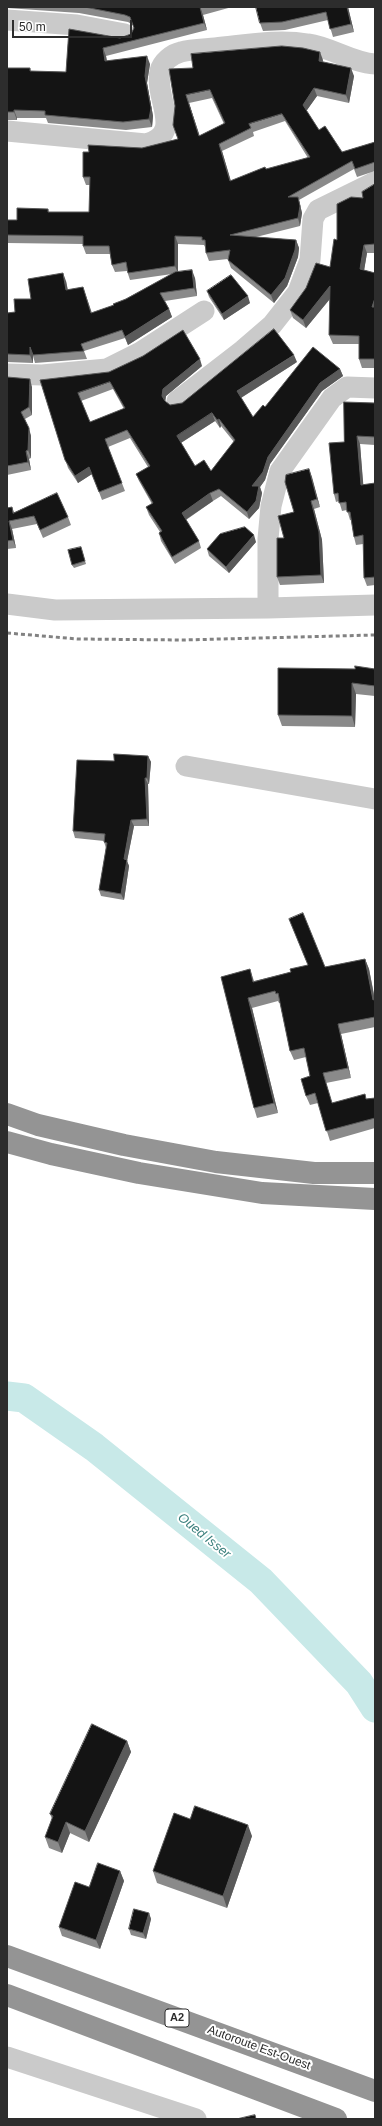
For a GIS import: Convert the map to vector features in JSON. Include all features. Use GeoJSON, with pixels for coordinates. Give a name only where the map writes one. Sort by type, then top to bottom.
{"type":"FeatureCollection","features":[{"type":"Feature","properties":{"kind":"highway"},"geometry":{"type":"LineString","coordinates":[[7,1114],[38,1125],[124,1145],[216,1162],[314,1173],[375,1173]]}},
{"type":"Feature","properties":{"kind":"highway"},"geometry":{"type":"LineString","coordinates":[[7,1142],[51,1154],[132,1172],[262,1193],[375,1198]]}},
{"type":"Feature","properties":{"kind":"highway","name":"Autoroute Est-Ouest"},"geometry":{"type":"LineString","coordinates":[[7,1956],[375,2091]]}},
{"type":"Feature","properties":{"kind":"highway"},"geometry":{"type":"LineString","coordinates":[[7,1995],[335,2119]]}},
{"type":"Feature","properties":{"kind":"street"},"geometry":{"type":"LineString","coordinates":[[7,20],[77,25],[125,34]]}},
{"type":"Feature","properties":{"kind":"street"},"geometry":{"type":"LineString","coordinates":[[7,131],[146,144],[155,141],[164,135],[167,127],[159,89],[160,70],[166,60],[181,52],[281,41],[310,44],[336,51],[365,64],[375,64]]}},
{"type":"Feature","properties":{"kind":"street"},"geometry":{"type":"LineString","coordinates":[[177,401],[243,350],[272,325],[298,292],[310,260],[313,219],[318,210],[375,182]]}},
{"type":"Feature","properties":{"kind":"street"},"geometry":{"type":"LineString","coordinates":[[7,374],[42,375],[107,369],[139,353],[204,311]]}},
{"type":"Feature","properties":{"kind":"street"},"geometry":{"type":"LineString","coordinates":[[268,608],[268,539],[271,506],[280,471],[332,398],[347,387],[375,388]]}},
{"type":"Feature","properties":{"kind":"street"},"geometry":{"type":"LineString","coordinates":[[7,604],[55,610],[268,608],[375,605]]}},
{"type":"Feature","properties":{"kind":"street"},"geometry":{"type":"LineString","coordinates":[[186,766],[375,799]]}},
{"type":"Feature","properties":{"kind":"street"},"geometry":{"type":"LineString","coordinates":[[7,2057],[196,2119]]}},
{"type":"Feature","properties":{"kind":"building"},"geometry":{"type":"Polygon","coordinates":[[[85,7],[200,7],[204,23],[103,48],[105,61],[147,56],[145,76],[151,108],[149,119],[123,122],[45,115],[45,111],[14,110],[14,112],[7,112],[7,68],[30,68],[30,71],[66,72],[69,29],[120,38],[131,34],[134,28],[130,17],[85,7]]]}},
{"type":"Feature","properties":{"kind":"building"},"geometry":{"type":"Polygon","coordinates":[[[256,7],[347,7],[351,24],[330,29],[326,12],[282,22],[260,23],[256,7]]]}},
{"type":"Feature","properties":{"kind":"building"},"geometry":{"type":"Polygon","coordinates":[[[282,46],[303,48],[320,52],[319,61],[351,68],[346,95],[314,88],[303,105],[319,130],[325,126],[342,152],[375,142],[375,162],[355,169],[352,161],[288,197],[298,197],[300,206],[298,218],[230,235],[296,240],[295,250],[285,278],[271,295],[228,260],[230,250],[206,253],[205,240],[202,240],[202,237],[175,236],[175,266],[128,273],[126,262],[112,265],[109,246],[83,246],[83,236],[7,235],[7,220],[17,220],[17,208],[48,209],[48,212],[89,212],[90,177],[83,177],[83,152],[89,152],[88,145],[142,148],[178,139],[173,125],[175,106],[169,69],[193,68],[191,54],[282,46]],[[210,90],[186,95],[199,136],[225,123],[210,90]],[[282,114],[249,124],[251,128],[219,144],[230,181],[265,167],[266,169],[310,157],[282,114]]]}},
{"type":"Feature","properties":{"kind":"building"},"geometry":{"type":"Polygon","coordinates":[[[375,184],[375,244],[364,245],[360,269],[375,273],[375,298],[372,307],[375,307],[375,359],[359,359],[359,336],[329,335],[330,286],[303,320],[290,310],[306,288],[316,263],[330,267],[334,239],[337,240],[337,204],[351,197],[363,198],[362,192],[375,184]]]}},
{"type":"Feature","properties":{"kind":"building"},"geometry":{"type":"Polygon","coordinates":[[[192,270],[194,288],[160,293],[169,309],[125,337],[122,330],[81,344],[84,351],[33,355],[30,347],[30,355],[7,354],[7,313],[15,312],[14,299],[31,299],[28,279],[63,273],[66,290],[83,287],[91,313],[114,305],[113,304],[126,299],[175,272],[192,270]]]}},
{"type":"Feature","properties":{"kind":"building"},"geometry":{"type":"Polygon","coordinates":[[[231,275],[248,296],[222,314],[207,291],[231,275]]]}},
{"type":"Feature","properties":{"kind":"building"},"geometry":{"type":"Polygon","coordinates":[[[274,329],[294,355],[237,391],[253,417],[263,405],[265,407],[313,347],[340,369],[320,383],[268,457],[263,472],[252,486],[259,486],[256,501],[247,512],[219,489],[210,493],[182,513],[199,541],[172,557],[159,533],[162,531],[146,507],[153,503],[136,474],[150,466],[127,430],[105,439],[122,483],[99,492],[89,467],[75,476],[65,460],[40,380],[109,372],[143,356],[183,330],[200,359],[163,389],[162,396],[170,405],[182,403],[274,329]],[[110,382],[78,393],[90,422],[125,408],[110,382]],[[212,413],[177,436],[195,466],[204,460],[211,471],[235,440],[219,419],[217,420],[212,413]]]}},
{"type":"Feature","properties":{"kind":"building"},"geometry":{"type":"Polygon","coordinates":[[[7,377],[30,379],[29,407],[21,412],[29,428],[28,450],[26,451],[28,462],[7,466],[7,377]]]}},
{"type":"Feature","properties":{"kind":"building"},"geometry":{"type":"Polygon","coordinates":[[[344,402],[375,403],[375,437],[357,436],[361,485],[375,483],[375,577],[364,578],[363,535],[354,537],[350,512],[347,512],[346,502],[339,503],[338,493],[334,494],[329,443],[344,442],[344,402]]]}},
{"type":"Feature","properties":{"kind":"building"},"geometry":{"type":"Polygon","coordinates":[[[309,469],[317,499],[311,501],[319,532],[321,575],[277,577],[277,538],[284,538],[278,516],[294,512],[285,482],[286,475],[309,469]]]}},
{"type":"Feature","properties":{"kind":"building"},"geometry":{"type":"Polygon","coordinates":[[[57,493],[68,517],[40,530],[34,516],[9,521],[13,540],[7,541],[7,508],[12,507],[13,513],[57,493]]]}},
{"type":"Feature","properties":{"kind":"building"},"geometry":{"type":"Polygon","coordinates":[[[245,527],[254,535],[226,567],[207,549],[220,534],[245,527]]]}},
{"type":"Feature","properties":{"kind":"building"},"geometry":{"type":"Polygon","coordinates":[[[81,547],[85,561],[72,565],[68,550],[81,547]]]}},
{"type":"Feature","properties":{"kind":"building"},"geometry":{"type":"Polygon","coordinates":[[[355,666],[375,669],[375,686],[352,683],[352,716],[278,715],[278,668],[355,669],[355,666]]]}},
{"type":"Feature","properties":{"kind":"building"},"geometry":{"type":"Polygon","coordinates":[[[114,754],[148,756],[147,778],[145,778],[147,819],[131,820],[124,859],[127,860],[121,894],[99,890],[107,843],[104,842],[105,834],[73,831],[77,760],[114,761],[114,754]]]}},
{"type":"Feature","properties":{"kind":"building"},"geometry":{"type":"Polygon","coordinates":[[[303,913],[325,967],[365,959],[373,1000],[375,999],[375,1017],[338,1024],[348,1068],[323,1073],[332,1103],[365,1094],[366,1099],[375,1098],[375,1118],[326,1131],[315,1093],[306,1096],[301,1079],[310,1076],[304,1048],[290,1051],[278,993],[276,994],[275,991],[248,998],[274,1103],[254,1108],[221,977],[250,969],[253,982],[291,972],[290,969],[308,965],[289,919],[303,913]]]}},
{"type":"Feature","properties":{"kind":"building"},"geometry":{"type":"Polygon","coordinates":[[[92,1724],[127,1741],[85,1831],[66,1822],[58,1842],[45,1837],[53,1816],[50,1814],[92,1724]]]}},
{"type":"Feature","properties":{"kind":"building"},"geometry":{"type":"Polygon","coordinates":[[[195,1806],[248,1825],[223,1896],[153,1871],[174,1813],[190,1819],[195,1806]]]}},
{"type":"Feature","properties":{"kind":"building"},"geometry":{"type":"Polygon","coordinates":[[[98,1863],[120,1871],[96,1940],[59,1927],[75,1882],[89,1887],[98,1863]]]}},
{"type":"Feature","properties":{"kind":"building"},"geometry":{"type":"Polygon","coordinates":[[[134,1909],[149,1913],[143,1933],[129,1929],[134,1909]]]}},
{"type":"Feature","properties":{"kind":"building"},"geometry":{"type":"Polygon","coordinates":[[[255,2115],[256,2119],[237,2119],[255,2115]]]}},
{"type":"Feature","properties":{"kind":"waterway","name":"Oued Isser"},"geometry":{"type":"LineString","coordinates":[[7,1396],[24,1398],[94,1447],[261,1581],[359,1683],[375,1708]]}},
{"type":"Feature","properties":{"kind":"railway"},"geometry":{"type":"LineString","coordinates":[[7,633],[78,639],[183,640],[375,635]]}}]}
